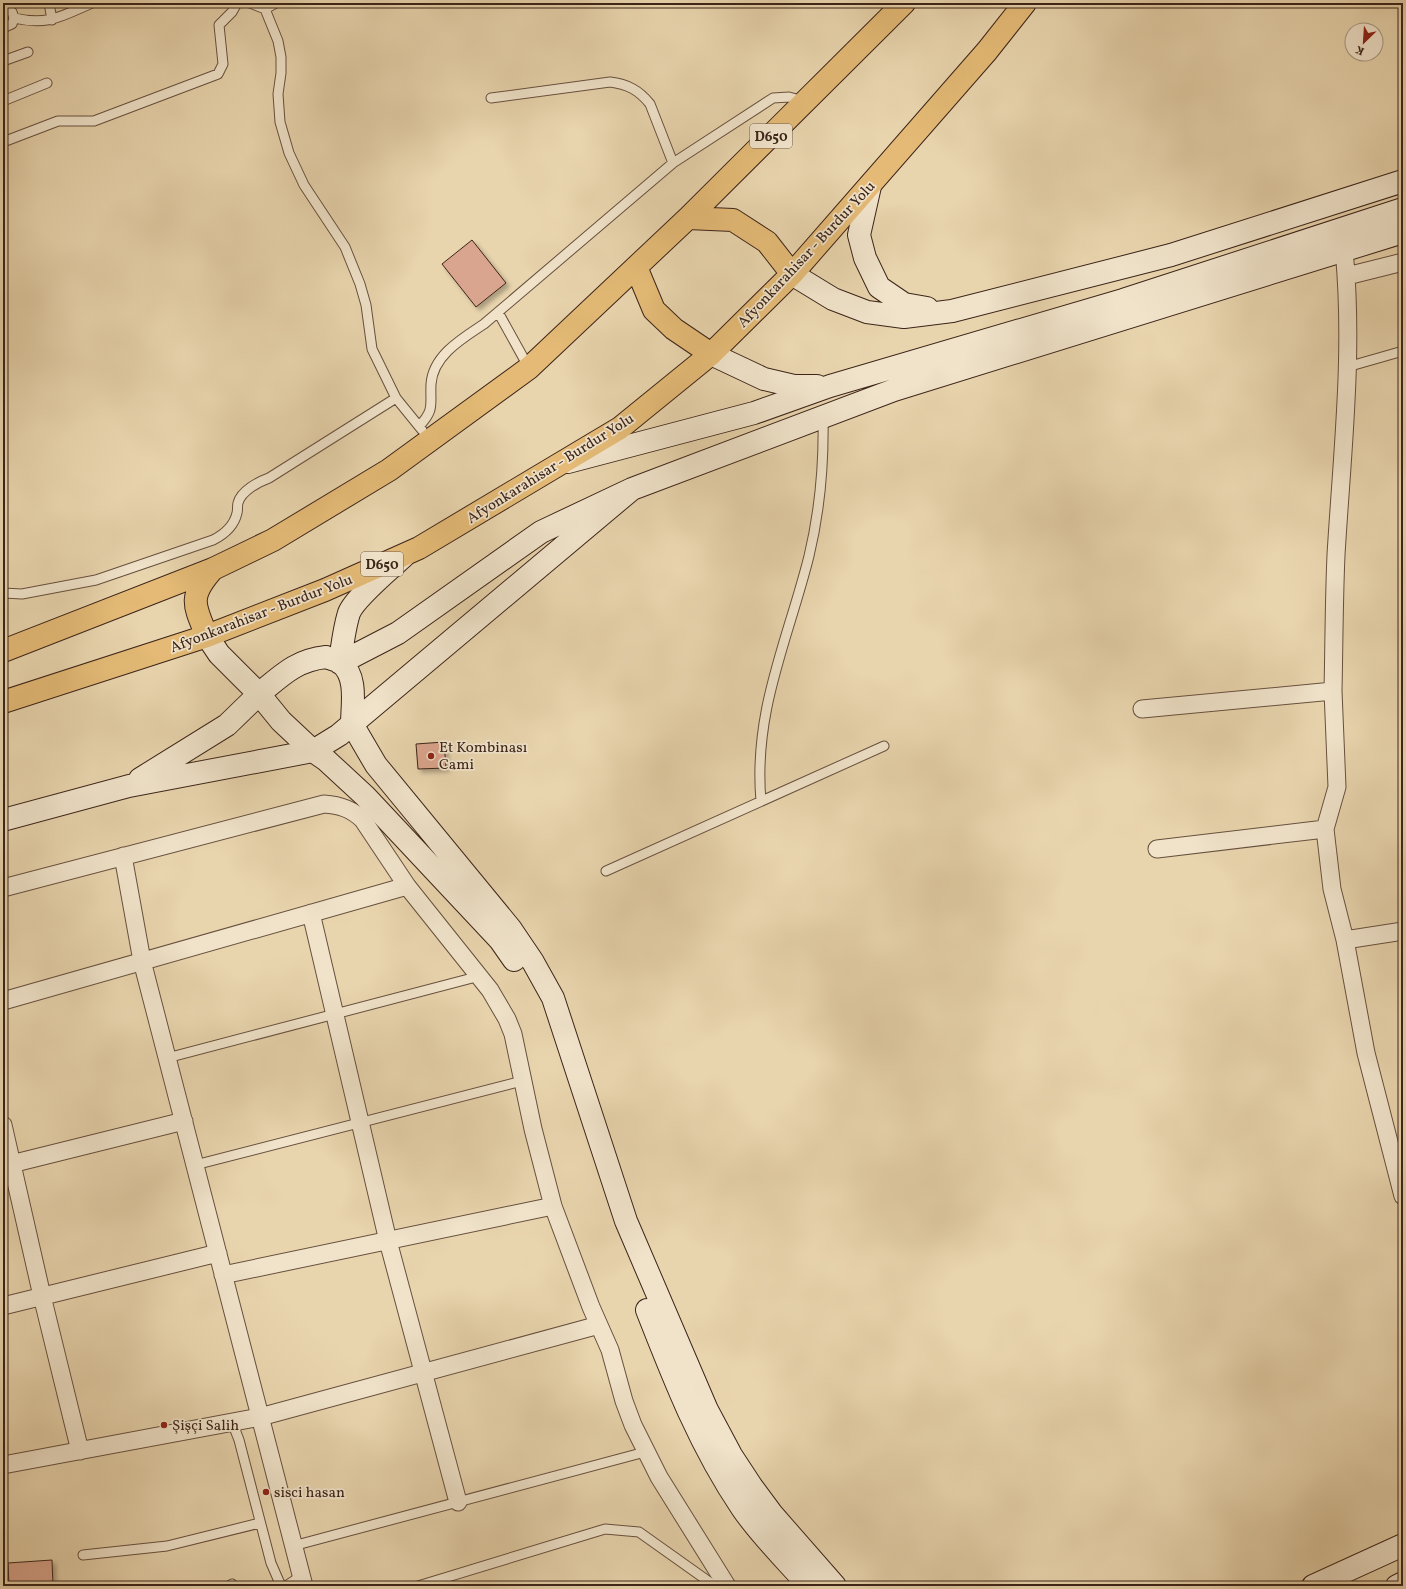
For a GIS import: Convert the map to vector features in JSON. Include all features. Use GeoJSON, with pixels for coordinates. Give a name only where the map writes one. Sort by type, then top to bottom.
{"type":"FeatureCollection","features":[{"type":"Feature","properties":{"kind":"highway","name":"D650"},"geometry":{"type":"LineString","coordinates":[[3,651],[213,569],[273,540],[389,470],[425,433],[529,368],[688,218],[904,3]]}},
{"type":"Feature","properties":{"kind":"highway","name":"Afyonkarahisar - Burdur Yolu"},"geometry":{"type":"LineString","coordinates":[[3,702],[207,636],[325,590],[409,552],[620,428],[711,354],[792,274],[987,51],[1025,3]]}},
{"type":"Feature","properties":{"kind":"highway"},"geometry":{"type":"LineString","coordinates":[[688,218],[733,220],[767,242],[792,274]]}},
{"type":"Feature","properties":{"kind":"highway"},"geometry":{"type":"LineString","coordinates":[[636,267],[654,310],[674,329],[711,354]]}},
{"type":"Feature","properties":{"kind":"highway"},"geometry":{"type":"LineString","coordinates":[[207,636],[195,602],[201,583],[213,569]]}},
{"type":"Feature","properties":{"kind":"main road"},"geometry":{"type":"LineString","coordinates":[[792,274],[833,299],[867,312],[904,317],[952,311],[1171,255],[1403,180]]}},
{"type":"Feature","properties":{"kind":"main road"},"geometry":{"type":"LineString","coordinates":[[870,186],[859,235],[865,258],[879,287],[904,304],[952,311]]}},
{"type":"Feature","properties":{"kind":"main road"},"geometry":{"type":"LineString","coordinates":[[561,464],[754,413],[830,386],[1123,300],[1403,209]]}},
{"type":"Feature","properties":{"kind":"main road"},"geometry":{"type":"LineString","coordinates":[[340,663],[398,633],[542,532],[632,490],[894,390],[1403,232]]}},
{"type":"Feature","properties":{"kind":"main road"},"geometry":{"type":"LineString","coordinates":[[711,354],[764,379],[794,386],[830,386]]}},
{"type":"Feature","properties":{"kind":"main road"},"geometry":{"type":"LineString","coordinates":[[3,820],[129,786],[313,751],[339,735],[632,490]]}},
{"type":"Feature","properties":{"kind":"main road"},"geometry":{"type":"LineString","coordinates":[[340,663],[350,612],[370,586],[409,552]]}},
{"type":"Feature","properties":{"kind":"main road"},"geometry":{"type":"LineString","coordinates":[[207,636],[219,654],[259,694],[281,722],[366,796],[500,940],[530,982],[556,1048],[615,1229],[696,1430],[713,1462],[742,1509],[809,1586]]}},
{"type":"Feature","properties":{"kind":"main road"},"geometry":{"type":"LineString","coordinates":[[129,786],[227,725],[259,694],[299,663],[313,658],[326,657],[340,663],[348,674],[353,686],[352,724],[376,765],[510,928],[533,962],[550,992],[564,1027],[626,1221],[706,1410],[731,1455],[756,1493],[772,1514],[834,1586]]}},
{"type":"Feature","properties":{"kind":"main road"},"geometry":{"type":"LineString","coordinates":[[1313,1586],[1403,1545]]}},
{"type":"Feature","properties":{"kind":"main road"},"geometry":{"type":"LineString","coordinates":[[1396,1586],[1403,1583]]}},
{"type":"Feature","properties":{"kind":"street"},"geometry":{"type":"LineString","coordinates":[[1344,250],[1348,320],[1347,367],[1336,556],[1333,691],[1337,787],[1325,829],[1332,889],[1345,940],[1366,1053],[1403,1196]]}},
{"type":"Feature","properties":{"kind":"street"},"geometry":{"type":"LineString","coordinates":[[1346,276],[1403,262]]}},
{"type":"Feature","properties":{"kind":"street"},"geometry":{"type":"LineString","coordinates":[[1142,709],[1333,691]]}},
{"type":"Feature","properties":{"kind":"street"},"geometry":{"type":"LineString","coordinates":[[3,888],[324,804],[351,810],[363,820],[407,886],[468,964],[480,976],[500,1005],[513,1034],[522,1081],[553,1206],[598,1325],[610,1350],[624,1401],[645,1452],[723,1586]]}},
{"type":"Feature","properties":{"kind":"street"},"geometry":{"type":"LineString","coordinates":[[1157,849],[1325,829]]}},
{"type":"Feature","properties":{"kind":"street"},"geometry":{"type":"LineString","coordinates":[[123,856],[142,961],[302,1581]]}},
{"type":"Feature","properties":{"kind":"street"},"geometry":{"type":"LineString","coordinates":[[3,1000],[407,886]]}},
{"type":"Feature","properties":{"kind":"street"},"geometry":{"type":"LineString","coordinates":[[311,913],[388,1241],[458,1502]]}},
{"type":"Feature","properties":{"kind":"street"},"geometry":{"type":"LineString","coordinates":[[1345,940],[1403,931]]}},
{"type":"Feature","properties":{"kind":"street"},"geometry":{"type":"LineString","coordinates":[[7,1164],[184,1121]]}},
{"type":"Feature","properties":{"kind":"street"},"geometry":{"type":"LineString","coordinates":[[3,1125],[7,1164],[42,1296],[80,1451]]}},
{"type":"Feature","properties":{"kind":"street"},"geometry":{"type":"LineString","coordinates":[[223,1276],[553,1206]]}},
{"type":"Feature","properties":{"kind":"street"},"geometry":{"type":"LineString","coordinates":[[3,1306],[218,1253]]}},
{"type":"Feature","properties":{"kind":"street"},"geometry":{"type":"LineString","coordinates":[[3,1465],[260,1417],[598,1325]]}},
{"type":"Feature","properties":{"kind":"lane"},"geometry":{"type":"LineString","coordinates":[[49,3],[52,20]]}},
{"type":"Feature","properties":{"kind":"lane"},"geometry":{"type":"LineString","coordinates":[[14,18],[34,22],[52,20],[92,3]]}},
{"type":"Feature","properties":{"kind":"lane"},"geometry":{"type":"LineString","coordinates":[[3,142],[58,121],[94,121],[216,75],[221,71],[223,64],[218,25],[232,12],[237,3]]}},
{"type":"Feature","properties":{"kind":"lane"},"geometry":{"type":"LineString","coordinates":[[250,3],[265,9],[278,41],[281,57],[281,73],[278,94],[280,122],[289,153],[304,185],[336,231],[353,263],[366,305],[372,349],[396,398],[425,433]]}},
{"type":"Feature","properties":{"kind":"lane"},"geometry":{"type":"LineString","coordinates":[[265,9],[276,3]]}},
{"type":"Feature","properties":{"kind":"lane"},"geometry":{"type":"LineString","coordinates":[[3,8],[12,12],[14,18],[12,24],[3,28]]}},
{"type":"Feature","properties":{"kind":"lane"},"geometry":{"type":"LineString","coordinates":[[3,61],[28,52]]}},
{"type":"Feature","properties":{"kind":"lane"},"geometry":{"type":"LineString","coordinates":[[490,98],[610,82],[628,85],[644,96],[650,104],[673,163]]}},
{"type":"Feature","properties":{"kind":"lane"},"geometry":{"type":"LineString","coordinates":[[3,101],[47,84]]}},
{"type":"Feature","properties":{"kind":"lane"},"geometry":{"type":"LineString","coordinates":[[425,433],[432,401],[431,384],[434,372],[447,352],[455,343],[484,324],[673,163],[773,98],[789,97],[805,102]]}},
{"type":"Feature","properties":{"kind":"lane"},"geometry":{"type":"LineString","coordinates":[[498,312],[529,368]]}},
{"type":"Feature","properties":{"kind":"lane"},"geometry":{"type":"LineString","coordinates":[[1347,367],[1403,352]]}},
{"type":"Feature","properties":{"kind":"lane"},"geometry":{"type":"LineString","coordinates":[[3,594],[22,594],[96,580],[213,540],[221,536],[232,524],[238,510],[238,503],[254,485],[269,478],[396,398]]}},
{"type":"Feature","properties":{"kind":"lane"},"geometry":{"type":"LineString","coordinates":[[761,801],[759,769],[764,723],[779,653],[803,575],[815,529],[822,473],[823,417]]}},
{"type":"Feature","properties":{"kind":"lane"},"geometry":{"type":"LineString","coordinates":[[606,871],[884,746]]}},
{"type":"Feature","properties":{"kind":"lane"},"geometry":{"type":"LineString","coordinates":[[167,1058],[480,976]]}},
{"type":"Feature","properties":{"kind":"lane"},"geometry":{"type":"LineString","coordinates":[[195,1165],[522,1081]]}},
{"type":"Feature","properties":{"kind":"lane"},"geometry":{"type":"LineString","coordinates":[[232,1422],[239,1440],[271,1563],[281,1586]]}},
{"type":"Feature","properties":{"kind":"lane"},"geometry":{"type":"LineString","coordinates":[[293,1546],[645,1452]]}},
{"type":"Feature","properties":{"kind":"lane"},"geometry":{"type":"LineString","coordinates":[[84,1555],[167,1546],[260,1523]]}},
{"type":"Feature","properties":{"kind":"lane"},"geometry":{"type":"LineString","coordinates":[[418,1586],[606,1528],[639,1532],[723,1586]]}},
{"type":"Feature","properties":{"kind":"lane"},"geometry":{"type":"LineString","coordinates":[[286,1586],[302,1581]]}},
{"type":"Feature","properties":{"kind":"building"},"geometry":{"type":"Polygon","coordinates":[[[472,240],[506,283],[476,307],[442,264],[472,240]]]}},
{"type":"Feature","properties":{"kind":"building","name":"Et Kombinası Cami"},"geometry":{"type":"Polygon","coordinates":[[[444,742],[446,768],[418,769],[416,744],[444,742]]]}},
{"type":"Feature","properties":{"kind":"building"},"geometry":{"type":"Polygon","coordinates":[[[52,1560],[53,1586],[9,1586],[8,1563],[52,1560]]]}},
{"type":"Feature","properties":{"kind":"place","name":"Et Kombinası Cami"},"geometry":{"type":"Point","coordinates":[431,756]}},
{"type":"Feature","properties":{"kind":"place","name":"Şişçi Salih"},"geometry":{"type":"Point","coordinates":[164,1425]}},
{"type":"Feature","properties":{"kind":"place","name":"sisci hasan"},"geometry":{"type":"Point","coordinates":[266,1492]}}]}
